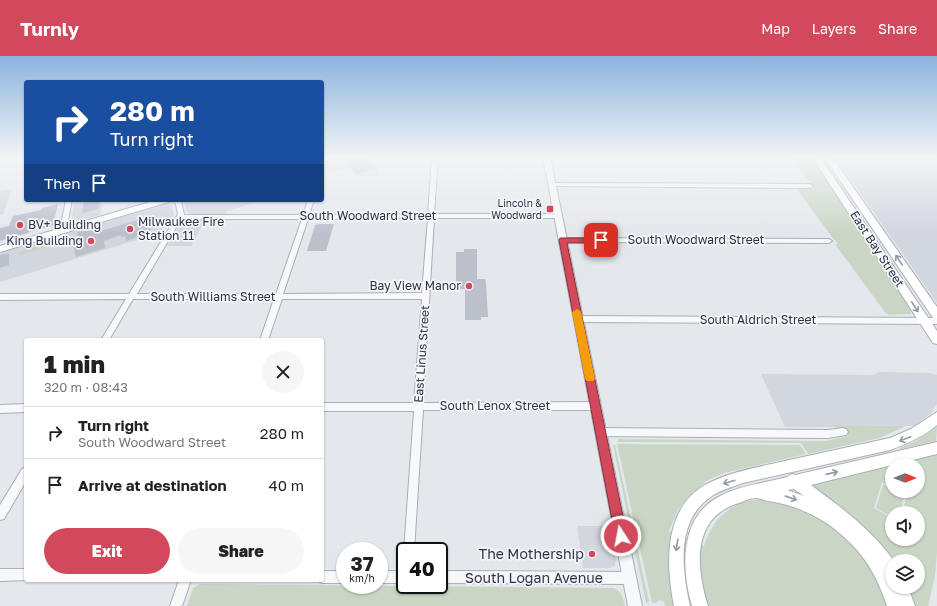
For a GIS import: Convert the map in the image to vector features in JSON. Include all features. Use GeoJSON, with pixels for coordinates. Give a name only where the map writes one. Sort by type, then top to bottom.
{"type":"FeatureCollection","features":[{"type":"Feature","properties":{"kind":"main road","name":"East Bay Street"},"geometry":{"type":"LineString","coordinates":[[833,183],[937,340]]}},
{"type":"Feature","properties":{"kind":"main road","name":"East Bay Street"},"geometry":{"type":"LineString","coordinates":[[846,183],[937,315]]}},
{"type":"Feature","properties":{"kind":"main road"},"geometry":{"type":"LineString","coordinates":[[0,249],[159,202]]}},
{"type":"Feature","properties":{"kind":"main road"},"geometry":{"type":"LineString","coordinates":[[682,606],[677,583],[675,558],[679,533],[690,509],[701,496],[720,484],[890,444],[911,437],[927,428],[937,417]]}},
{"type":"Feature","properties":{"kind":"main road"},"geometry":{"type":"LineString","coordinates":[[700,606],[692,575],[691,559],[700,524],[705,516],[723,501],[753,492],[937,448]]}},
{"type":"Feature","properties":{"kind":"main road"},"geometry":{"type":"LineString","coordinates":[[767,472],[795,482],[845,517],[861,532],[885,561]]}},
{"type":"Feature","properties":{"kind":"main road"},"geometry":{"type":"LineString","coordinates":[[753,492],[785,496],[806,503],[839,523],[857,540],[873,559],[884,577],[895,606]]}},
{"type":"Feature","properties":{"kind":"main road"},"geometry":{"type":"LineString","coordinates":[[903,594],[907,606]]}},
{"type":"Feature","properties":{"kind":"street","name":"East Linus Street"},"geometry":{"type":"LineString","coordinates":[[410,542],[434,183]]}},
{"type":"Feature","properties":{"kind":"street"},"geometry":{"type":"LineString","coordinates":[[635,606],[552,185],[810,186]]}},
{"type":"Feature","properties":{"kind":"street"},"geometry":{"type":"LineString","coordinates":[[63,230],[69,202]]}},
{"type":"Feature","properties":{"kind":"street"},"geometry":{"type":"LineString","coordinates":[[106,338],[181,214],[177,202]]}},
{"type":"Feature","properties":{"kind":"street"},"geometry":{"type":"LineString","coordinates":[[265,338],[310,202]]}},
{"type":"Feature","properties":{"kind":"street","name":"South Woodward Street"},"geometry":{"type":"LineString","coordinates":[[179,217],[558,216]]}},
{"type":"Feature","properties":{"kind":"street","name":"South Woodward Street"},"geometry":{"type":"LineString","coordinates":[[563,240],[829,241]]}},
{"type":"Feature","properties":{"kind":"street","name":"South Williams Street"},"geometry":{"type":"LineString","coordinates":[[0,297],[426,296]]}},
{"type":"Feature","properties":{"kind":"street","name":"South Aldrich Street"},"geometry":{"type":"LineString","coordinates":[[578,319],[937,321]]}},
{"type":"Feature","properties":{"kind":"street","name":"South Lenox Street"},"geometry":{"type":"LineString","coordinates":[[324,407],[595,406]]}},
{"type":"Feature","properties":{"kind":"street"},"geometry":{"type":"LineString","coordinates":[[0,409],[24,408]]}},
{"type":"Feature","properties":{"kind":"street"},"geometry":{"type":"LineString","coordinates":[[601,432],[828,434],[844,432]]}},
{"type":"Feature","properties":{"kind":"street"},"geometry":{"type":"LineString","coordinates":[[0,515],[24,475]]}},
{"type":"Feature","properties":{"kind":"street"},"geometry":{"type":"LineString","coordinates":[[0,575],[24,575]]}},
{"type":"Feature","properties":{"kind":"street"},"geometry":{"type":"LineString","coordinates":[[324,576],[336,576]]}},
{"type":"Feature","properties":{"kind":"street","name":"South Logan Avenue"},"geometry":{"type":"LineString","coordinates":[[448,577],[630,578]]}},
{"type":"Feature","properties":{"kind":"street"},"geometry":{"type":"LineString","coordinates":[[176,606],[183,582]]}},
{"type":"Feature","properties":{"kind":"shaded area"},"geometry":{"type":"Polygon","coordinates":[[[853,183],[937,183],[937,303],[853,183]]]}},
{"type":"Feature","properties":{"kind":"shaded area"},"geometry":{"type":"Polygon","coordinates":[[[12,189],[3,214],[0,215],[0,191],[12,189]]]}},
{"type":"Feature","properties":{"kind":"shaded area"},"geometry":{"type":"Polygon","coordinates":[[[75,202],[103,202],[100,215],[71,222],[75,202]]]}},
{"type":"Feature","properties":{"kind":"shaded area"},"geometry":{"type":"Polygon","coordinates":[[[184,202],[257,202],[227,211],[226,214],[190,214],[187,212],[184,202]]]}},
{"type":"Feature","properties":{"kind":"shaded area"},"geometry":{"type":"Polygon","coordinates":[[[171,204],[174,214],[163,232],[0,282],[0,253],[171,204]]]}},
{"type":"Feature","properties":{"kind":"shaded area"},"geometry":{"type":"Polygon","coordinates":[[[205,220],[191,246],[167,246],[182,221],[205,220]]]}},
{"type":"Feature","properties":{"kind":"shaded area"},"geometry":{"type":"Polygon","coordinates":[[[879,372],[930,373],[937,375],[937,404],[931,413],[915,426],[833,425],[834,427],[785,427],[761,374],[873,375],[879,372]]]}},
{"type":"Feature","properties":{"kind":"shaded area"},"geometry":{"type":"Polygon","coordinates":[[[577,526],[610,526],[616,560],[615,566],[610,568],[583,568],[577,526]]]}},
{"type":"Feature","properties":{"kind":"green space"},"geometry":{"type":"Polygon","coordinates":[[[810,183],[828,183],[911,311],[911,314],[889,315],[885,312],[837,247],[836,244],[838,244],[797,189],[815,189],[810,183]]]}},
{"type":"Feature","properties":{"kind":"green space"},"geometry":{"type":"Polygon","coordinates":[[[52,239],[55,240],[50,243],[55,242],[54,245],[19,255],[19,253],[28,247],[52,239]]]}},
{"type":"Feature","properties":{"kind":"green space"},"geometry":{"type":"Polygon","coordinates":[[[833,425],[906,426],[879,438],[808,454],[801,443],[618,442],[618,439],[826,441],[848,436],[844,428],[834,427],[833,425]]]}},
{"type":"Feature","properties":{"kind":"green space"},"geometry":{"type":"Polygon","coordinates":[[[937,427],[936,441],[900,448],[914,442],[937,427]]]}},
{"type":"Feature","properties":{"kind":"green space"},"geometry":{"type":"Polygon","coordinates":[[[617,444],[800,445],[806,454],[724,473],[708,480],[686,500],[678,510],[668,533],[671,531],[704,546],[714,525],[727,511],[743,502],[761,499],[780,501],[799,506],[836,526],[855,544],[871,564],[890,606],[665,606],[664,602],[659,600],[656,603],[652,603],[617,444]]]}},
{"type":"Feature","properties":{"kind":"green space"},"geometry":{"type":"Polygon","coordinates":[[[613,445],[615,445],[649,602],[646,603],[613,445]]]}},
{"type":"Feature","properties":{"kind":"green space"},"geometry":{"type":"Polygon","coordinates":[[[937,454],[937,552],[935,576],[928,606],[914,606],[910,594],[925,594],[925,554],[885,554],[810,484],[885,466],[885,484],[882,482],[874,508],[885,514],[885,546],[925,546],[925,506],[904,506],[906,498],[925,498],[925,458],[920,458],[937,454]]]}},
{"type":"Feature","properties":{"kind":"green space"},"geometry":{"type":"Polygon","coordinates":[[[883,484],[885,485],[885,498],[904,498],[902,506],[885,506],[885,513],[876,508],[883,484]]]}},
{"type":"Feature","properties":{"kind":"green space"},"geometry":{"type":"Polygon","coordinates":[[[200,584],[336,585],[336,594],[388,594],[388,586],[396,586],[396,594],[448,594],[448,586],[614,588],[621,593],[625,606],[187,606],[193,588],[200,584]]]}},
{"type":"Feature","properties":{"kind":"building"},"geometry":{"type":"Polygon","coordinates":[[[84,202],[100,202],[98,209],[82,213],[84,202]]]}},
{"type":"Feature","properties":{"kind":"building"},"geometry":{"type":"Polygon","coordinates":[[[58,204],[53,226],[0,241],[0,228],[9,226],[13,216],[41,210],[42,208],[58,204]]]}},
{"type":"Feature","properties":{"kind":"building"},"geometry":{"type":"Polygon","coordinates":[[[147,217],[151,230],[138,234],[138,237],[126,241],[125,236],[122,237],[121,235],[104,241],[105,248],[76,257],[73,245],[79,243],[77,232],[100,225],[101,231],[147,217]]]}},
{"type":"Feature","properties":{"kind":"building"},"geometry":{"type":"Polygon","coordinates":[[[334,224],[326,251],[307,251],[315,225],[334,224]]]}},
{"type":"Feature","properties":{"kind":"building","name":"Bay View Manor"},"geometry":{"type":"Polygon","coordinates":[[[464,249],[477,249],[477,279],[485,279],[486,282],[488,317],[481,317],[481,320],[465,320],[465,289],[451,289],[451,282],[456,282],[456,252],[464,252],[464,249]]]}},
{"type":"Feature","properties":{"kind":"building"},"geometry":{"type":"Polygon","coordinates":[[[9,253],[9,265],[0,268],[0,255],[9,253]]]}},
{"type":"Feature","properties":{"kind":"slow traffic"},"geometry":{"type":"LineString","coordinates":[[577,312],[590,379]]}},
{"type":"Feature","properties":{"kind":"place","name":"Lincoln & Woodward"},"geometry":{"type":"Point","coordinates":[550,209]}},
{"type":"Feature","properties":{"kind":"place","name":"BV+ Building"},"geometry":{"type":"Point","coordinates":[20,225]}},
{"type":"Feature","properties":{"kind":"place","name":"Milwaukee Fire Station 11"},"geometry":{"type":"Point","coordinates":[130,229]}},
{"type":"Feature","properties":{"kind":"place","name":"King Building"},"geometry":{"type":"Point","coordinates":[91,241]}},
{"type":"Feature","properties":{"kind":"place","name":"Bay View Manor"},"geometry":{"type":"Point","coordinates":[469,286]}},
{"type":"Feature","properties":{"kind":"place","name":"The Mothership"},"geometry":{"type":"Point","coordinates":[592,554]}},
{"type":"Feature","properties":{"kind":"route"},"geometry":{"type":"LineString","coordinates":[[601,240],[563,240],[621,536]]}}]}
